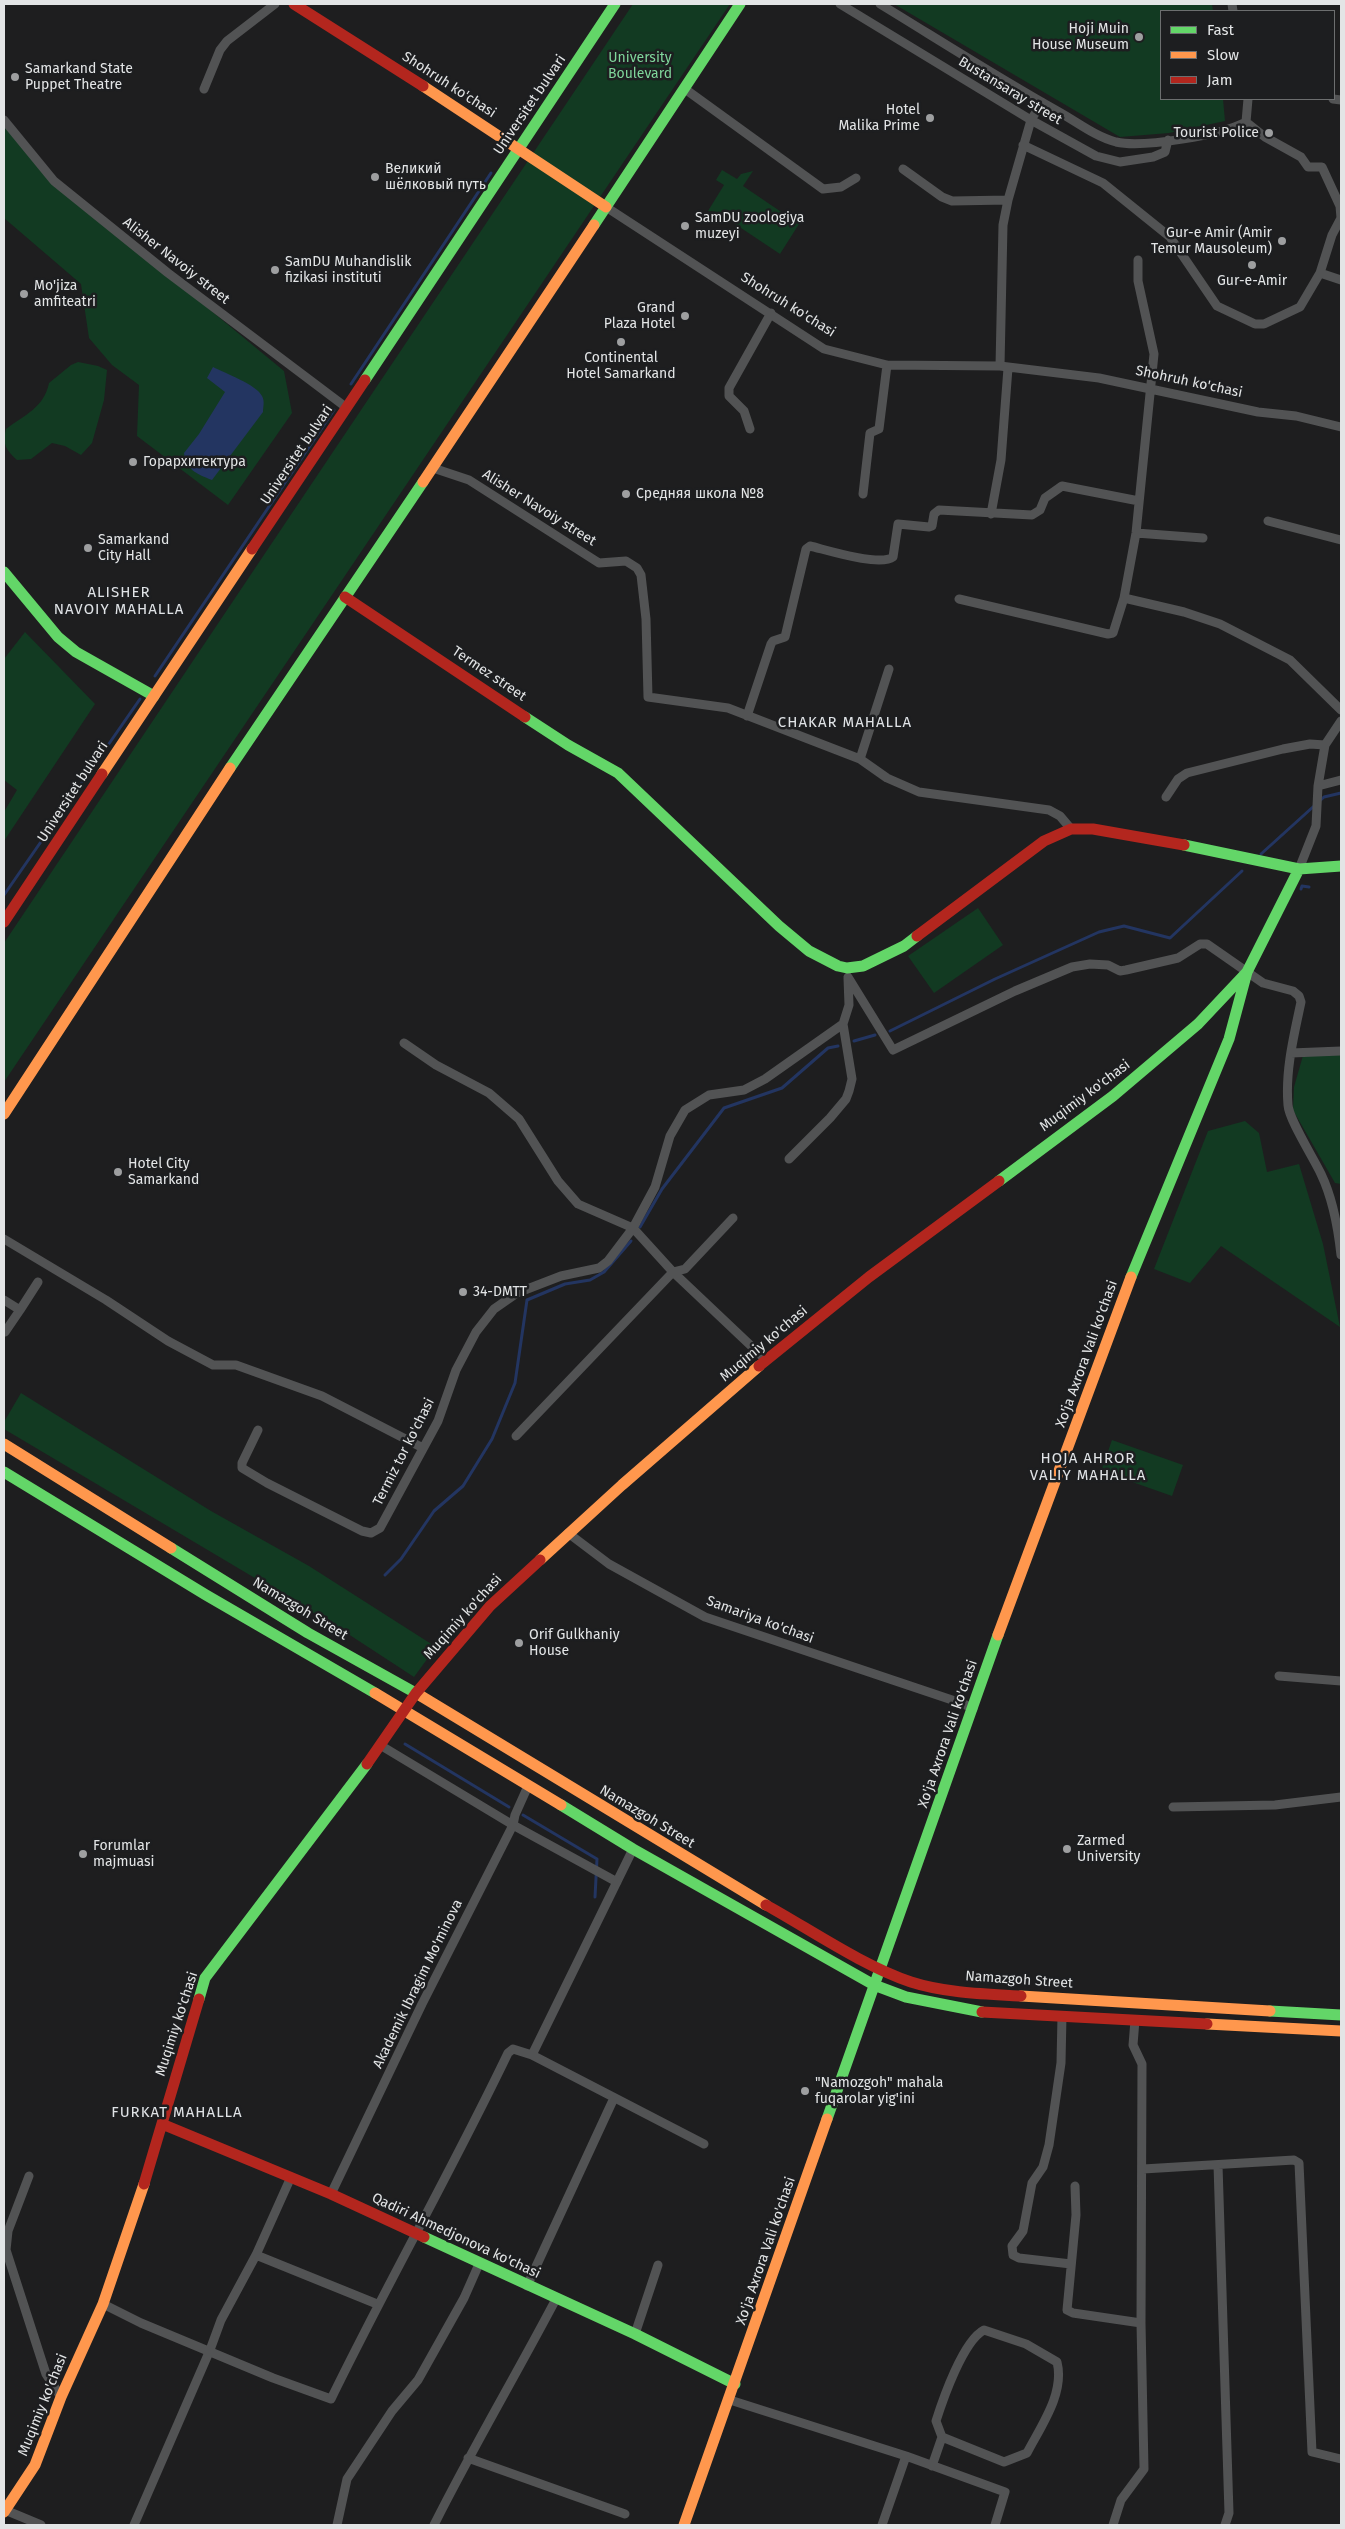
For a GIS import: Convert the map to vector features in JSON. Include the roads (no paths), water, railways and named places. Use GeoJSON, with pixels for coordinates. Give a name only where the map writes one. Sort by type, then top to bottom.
{"type":"FeatureCollection","features":[{"type":"Feature","properties":{"kind":"main road","name":"Shohruh ko'chasi"},"geometry":{"type":"LineString","coordinates":[[294,4],[519,148],[606,207]]}},
{"type":"Feature","properties":{"kind":"main road","name":"Universitet bulvari"},"geometry":{"type":"LineString","coordinates":[[4,922],[615,4]]}},
{"type":"Feature","properties":{"kind":"main road"},"geometry":{"type":"LineString","coordinates":[[4,1114],[345,597],[685,89],[738,6]]}},
{"type":"Feature","properties":{"kind":"main road"},"geometry":{"type":"LineString","coordinates":[[4,572],[58,637],[76,652],[154,696]]}},
{"type":"Feature","properties":{"kind":"main road","name":"Termez street"},"geometry":{"type":"LineString","coordinates":[[345,597],[568,744],[618,773],[779,926],[819,957],[848,973]]}},
{"type":"Feature","properties":{"kind":"main road"},"geometry":{"type":"LineString","coordinates":[[848,973],[904,946],[1044,841],[1071,829],[1093,829],[1152,838],[1299,869],[1341,866]]}},
{"type":"Feature","properties":{"kind":"main road","name":"Xo'ja Axrora Vali ko'chasi"},"geometry":{"type":"LineString","coordinates":[[684,2525],[1017,1581],[1056,1482],[1115,1317],[1229,1039],[1247,972],[1299,869]]}},
{"type":"Feature","properties":{"kind":"main road","name":"Muqimiy ko'chasi"},"geometry":{"type":"LineString","coordinates":[[5,2511],[35,2465],[61,2397],[103,2304],[136,2215],[205,1978],[380,1746],[403,1709],[490,1606],[568,1533],[766,1360],[869,1277],[1113,1096],[1198,1024],[1247,972]]}},
{"type":"Feature","properties":{"kind":"main road","name":"Namazgoh Street"},"geometry":{"type":"LineString","coordinates":[[4,1444],[308,1633],[416,1693],[726,1883],[880,1969],[912,1982],[975,1993],[1341,2015]]}},
{"type":"Feature","properties":{"kind":"main road"},"geometry":{"type":"LineString","coordinates":[[4,1472],[203,1593],[403,1709],[632,1849],[874,1985],[906,1998],[973,2012],[1341,2031]]}},
{"type":"Feature","properties":{"kind":"main road"},"geometry":{"type":"LineString","coordinates":[[203,1593],[216,1576]]}},
{"type":"Feature","properties":{"kind":"main road","name":"Qadiri Ahmedjonova ko'chasi"},"geometry":{"type":"LineString","coordinates":[[162,2124],[331,2194],[634,2334],[735,2384]]}},
{"type":"Feature","properties":{"kind":"main road"},"geometry":{"type":"LineString","coordinates":[[730,2400],[735,2384]]}},
{"type":"Feature","properties":{"kind":"street"},"geometry":{"type":"LineString","coordinates":[[204,89],[220,50],[227,41],[275,4]]}},
{"type":"Feature","properties":{"kind":"street","name":"Bustansaray street"},"geometry":{"type":"LineString","coordinates":[[840,4],[1031,120],[1096,156],[1120,162],[1153,158],[1164,152],[1168,140]]}},
{"type":"Feature","properties":{"kind":"street","name":"Bustansaray street"},"geometry":{"type":"LineString","coordinates":[[880,4],[1042,102],[1113,141],[1136,144],[1168,140],[1216,132],[1246,122]]}},
{"type":"Feature","properties":{"kind":"street"},"geometry":{"type":"LineString","coordinates":[[685,89],[823,189],[841,187],[856,178]]}},
{"type":"Feature","properties":{"kind":"street"},"geometry":{"type":"LineString","coordinates":[[1023,146],[1103,183],[1170,237],[1217,306],[1255,324],[1264,324],[1300,308],[1320,274],[1332,235],[1341,218],[1340,206],[1322,167],[1308,167],[1302,158],[1265,137],[1246,122],[1248,100]]}},
{"type":"Feature","properties":{"kind":"street"},"geometry":{"type":"LineString","coordinates":[[991,514],[1000,460],[1004,367],[1003,226],[1008,200],[1031,120],[1042,102]]}},
{"type":"Feature","properties":{"kind":"street","name":"Alisher Navoiy street"},"geometry":{"type":"LineString","coordinates":[[4,120],[54,181],[176,279],[347,408]]}},
{"type":"Feature","properties":{"kind":"street"},"geometry":{"type":"LineString","coordinates":[[903,170],[942,197],[952,201],[1008,200]]}},
{"type":"Feature","properties":{"kind":"street","name":"Shohruh ko'chasi"},"geometry":{"type":"LineString","coordinates":[[606,207],[824,349],[887,365],[1004,367],[1099,378],[1258,412],[1296,416],[1341,427]]}},
{"type":"Feature","properties":{"kind":"street"},"geometry":{"type":"LineString","coordinates":[[960,599],[1112,634],[1124,598],[1136,533],[1154,354],[1138,281],[1138,260]]}},
{"type":"Feature","properties":{"kind":"street"},"geometry":{"type":"LineString","coordinates":[[1320,274],[1341,280]]}},
{"type":"Feature","properties":{"kind":"street"},"geometry":{"type":"LineString","coordinates":[[750,429],[744,411],[729,396],[729,388],[771,313]]}},
{"type":"Feature","properties":{"kind":"street"},"geometry":{"type":"LineString","coordinates":[[863,494],[870,432],[879,429],[887,365]]}},
{"type":"Feature","properties":{"kind":"street","name":"Alisher Navoiy street"},"geometry":{"type":"LineString","coordinates":[[433,468],[469,480],[599,563],[626,561],[637,568],[643,584],[646,619],[648,697],[728,708],[747,716]]}},
{"type":"Feature","properties":{"kind":"street"},"geometry":{"type":"LineString","coordinates":[[1071,829],[1060,816],[1049,810],[919,792],[887,778],[860,759],[747,716],[771,644],[773,641],[785,637],[806,549],[810,546],[872,560],[890,560],[893,557],[898,524],[932,526],[934,514],[939,510],[991,514],[1037,514],[1045,498],[1062,486],[1140,501]]}},
{"type":"Feature","properties":{"kind":"street"},"geometry":{"type":"LineString","coordinates":[[1268,521],[1341,540]]}},
{"type":"Feature","properties":{"kind":"street"},"geometry":{"type":"LineString","coordinates":[[1136,533],[1203,538]]}},
{"type":"Feature","properties":{"kind":"street"},"geometry":{"type":"LineString","coordinates":[[1124,598],[1184,612],[1220,624],[1290,660],[1341,710]]}},
{"type":"Feature","properties":{"kind":"street"},"geometry":{"type":"LineString","coordinates":[[860,759],[889,669]]}},
{"type":"Feature","properties":{"kind":"street"},"geometry":{"type":"LineString","coordinates":[[1299,869],[1314,834],[1316,798],[1325,745],[1341,721]]}},
{"type":"Feature","properties":{"kind":"street"},"geometry":{"type":"LineString","coordinates":[[1166,797],[1178,779],[1187,773],[1283,749],[1310,744],[1325,745]]}},
{"type":"Feature","properties":{"kind":"street"},"geometry":{"type":"LineString","coordinates":[[1318,786],[1341,780]]}},
{"type":"Feature","properties":{"kind":"street"},"geometry":{"type":"LineString","coordinates":[[848,973],[894,1050],[1015,991],[1080,965],[1108,965],[1120,971],[1126,970],[1178,958],[1200,944],[1207,944],[1263,983],[1293,991],[1299,996],[1300,1002],[1291,1053],[1288,1105],[1291,1119],[1308,1148],[1331,1199],[1341,1255]]}},
{"type":"Feature","properties":{"kind":"street"},"geometry":{"type":"LineString","coordinates":[[789,1159],[846,1099],[852,1079],[843,1024],[849,1005],[848,973]]}},
{"type":"Feature","properties":{"kind":"street","name":"Termiz tor ko'chasi"},"geometry":{"type":"LineString","coordinates":[[258,1430],[242,1463],[242,1468],[314,1507],[371,1533],[380,1528],[438,1421],[460,1362],[476,1332],[494,1309],[517,1293],[561,1276],[599,1268],[608,1261],[633,1228],[660,1178],[670,1136],[685,1110],[709,1095],[744,1090],[765,1079],[843,1024]]}},
{"type":"Feature","properties":{"kind":"street"},"geometry":{"type":"LineString","coordinates":[[404,1043],[436,1065],[489,1093],[512,1112],[558,1181],[578,1204],[633,1228],[673,1272],[766,1360]]}},
{"type":"Feature","properties":{"kind":"street"},"geometry":{"type":"LineString","coordinates":[[1291,1053],[1341,1052]]}},
{"type":"Feature","properties":{"kind":"street"},"geometry":{"type":"LineString","coordinates":[[516,1436],[673,1272],[685,1269],[733,1218]]}},
{"type":"Feature","properties":{"kind":"street"},"geometry":{"type":"LineString","coordinates":[[4,1239],[106,1300],[168,1341],[213,1365],[236,1365],[254,1370],[322,1396],[423,1448]]}},
{"type":"Feature","properties":{"kind":"street"},"geometry":{"type":"LineString","coordinates":[[5,1332],[38,1282]]}},
{"type":"Feature","properties":{"kind":"street"},"geometry":{"type":"LineString","coordinates":[[4,1300],[20,1310]]}},
{"type":"Feature","properties":{"kind":"street","name":"Samariya ko'chasi"},"geometry":{"type":"LineString","coordinates":[[568,1533],[609,1564],[705,1617],[964,1704],[973,1709]]}},
{"type":"Feature","properties":{"kind":"street"},"geometry":{"type":"LineString","coordinates":[[1279,1676],[1341,1681]]}},
{"type":"Feature","properties":{"kind":"street"},"geometry":{"type":"LineString","coordinates":[[380,1746],[513,1825],[617,1882]]}},
{"type":"Feature","properties":{"kind":"street","name":"Akademik Ibragim Mo'minova"},"geometry":{"type":"LineString","coordinates":[[331,2194],[422,2004],[513,1825],[516,1811],[528,1786]]}},
{"type":"Feature","properties":{"kind":"street"},"geometry":{"type":"LineString","coordinates":[[1173,1807],[1275,1805],[1341,1797]]}},
{"type":"Feature","properties":{"kind":"street"},"geometry":{"type":"LineString","coordinates":[[532,2055],[632,1849]]}},
{"type":"Feature","properties":{"kind":"street"},"geometry":{"type":"LineString","coordinates":[[1062,2016],[1061,2063],[1049,2145],[1043,2167],[1032,2183],[1023,2231],[1012,2246],[1013,2255],[1019,2258],[1071,2264]]}},
{"type":"Feature","properties":{"kind":"street"},"geometry":{"type":"LineString","coordinates":[[1113,2525],[1121,2500],[1144,2469],[1141,2323],[1142,2064],[1133,2045],[1135,2020]]}},
{"type":"Feature","properties":{"kind":"street"},"geometry":{"type":"LineString","coordinates":[[103,2304],[141,2323],[210,2350],[273,2378],[331,2398],[377,2304],[464,2145],[508,2053],[513,2049],[532,2055],[704,2144]]}},
{"type":"Feature","properties":{"kind":"street"},"geometry":{"type":"LineString","coordinates":[[527,2286],[614,2098]]}},
{"type":"Feature","properties":{"kind":"street"},"geometry":{"type":"LineString","coordinates":[[1143,2169],[1294,2160],[1299,2163],[1312,2452],[1341,2458]]}},
{"type":"Feature","properties":{"kind":"street"},"geometry":{"type":"LineString","coordinates":[[1218,2165],[1229,2513],[1225,2525]]}},
{"type":"Feature","properties":{"kind":"street"},"geometry":{"type":"LineString","coordinates":[[28,2176],[8,2231],[6,2250],[46,2374],[61,2397]]}},
{"type":"Feature","properties":{"kind":"street"},"geometry":{"type":"LineString","coordinates":[[134,2525],[210,2350],[221,2320],[256,2255],[291,2177]]}},
{"type":"Feature","properties":{"kind":"street"},"geometry":{"type":"LineString","coordinates":[[1075,2186],[1076,2215],[1067,2310],[1073,2313],[1141,2323]]}},
{"type":"Feature","properties":{"kind":"street"},"geometry":{"type":"LineString","coordinates":[[256,2255],[377,2304]]}},
{"type":"Feature","properties":{"kind":"street"},"geometry":{"type":"LineString","coordinates":[[337,2525],[347,2479],[392,2411],[418,2380],[464,2298],[479,2264]]}},
{"type":"Feature","properties":{"kind":"street"},"geometry":{"type":"LineString","coordinates":[[634,2334],[658,2265]]}},
{"type":"Feature","properties":{"kind":"street"},"geometry":{"type":"LineString","coordinates":[[434,2525],[468,2458],[500,2405],[556,2299]]}},
{"type":"Feature","properties":{"kind":"street"},"geometry":{"type":"LineString","coordinates":[[932,2466],[942,2437],[936,2421],[967,2349],[977,2334],[984,2330],[1026,2344],[1057,2362],[1060,2374],[1055,2397],[1028,2453],[1004,2462],[942,2437]]}},
{"type":"Feature","properties":{"kind":"street"},"geometry":{"type":"LineString","coordinates":[[730,2400],[906,2456],[1005,2492],[995,2525]]}},
{"type":"Feature","properties":{"kind":"street"},"geometry":{"type":"LineString","coordinates":[[882,2525],[906,2456]]}},
{"type":"Feature","properties":{"kind":"street"},"geometry":{"type":"LineString","coordinates":[[468,2458],[625,2514]]}},
{"type":"Feature","properties":{"kind":"street"},"geometry":{"type":"LineString","coordinates":[[5,2511],[41,2525]]}},
{"type":"Feature","properties":{"kind":"water"},"geometry":{"type":"Polygon","coordinates":[[[213,367],[254,388],[262,396],[264,404],[263,412],[212,480],[193,471],[187,464],[184,453],[199,434],[225,392],[207,378],[213,367]]]}},
{"type":"Feature","properties":{"kind":"waterway"},"geometry":{"type":"LineString","coordinates":[[351,384],[491,173]]}},
{"type":"Feature","properties":{"kind":"waterway"},"geometry":{"type":"LineString","coordinates":[[155,676],[334,410]]}},
{"type":"Feature","properties":{"kind":"waterway"},"geometry":{"type":"LineString","coordinates":[[4,895],[140,699]]}},
{"type":"Feature","properties":{"kind":"waterway"},"geometry":{"type":"LineString","coordinates":[[1261,854],[1324,797],[1341,793]]}},
{"type":"Feature","properties":{"kind":"waterway"},"geometry":{"type":"LineString","coordinates":[[890,1031],[995,979],[1099,932],[1124,926],[1170,938],[1242,871]]}},
{"type":"Feature","properties":{"kind":"waterway"},"geometry":{"type":"LineString","coordinates":[[1301,889],[1302,886],[1309,887]]}},
{"type":"Feature","properties":{"kind":"waterway"},"geometry":{"type":"LineString","coordinates":[[854,1041],[875,1035]]}},
{"type":"Feature","properties":{"kind":"waterway"},"geometry":{"type":"LineString","coordinates":[[640,1227],[662,1189],[724,1108],[782,1088],[828,1048],[838,1046]]}},
{"type":"Feature","properties":{"kind":"waterway"},"geometry":{"type":"LineString","coordinates":[[385,1575],[401,1559],[434,1511],[463,1486],[492,1439],[515,1383],[527,1300],[565,1284],[590,1280],[604,1272],[631,1241]]}},
{"type":"Feature","properties":{"kind":"waterway"},"geometry":{"type":"LineString","coordinates":[[405,1744],[509,1807]]}},
{"type":"Feature","properties":{"kind":"waterway"},"geometry":{"type":"LineString","coordinates":[[523,1815],[597,1859],[595,1897]]}},
{"type":"Feature","properties":{"kind":"place","name":"Hoji Muin House Museum"},"geometry":{"type":"Point","coordinates":[1139,37]}},
{"type":"Feature","properties":{"kind":"place","name":"Samarkand State Puppet Theatre"},"geometry":{"type":"Point","coordinates":[15,77]}},
{"type":"Feature","properties":{"kind":"place","name":"Hotel Malika Prime"},"geometry":{"type":"Point","coordinates":[930,118]}},
{"type":"Feature","properties":{"kind":"place","name":"Tourist Police"},"geometry":{"type":"Point","coordinates":[1269,133]}},
{"type":"Feature","properties":{"kind":"place","name":"Великий шёлковый путь"},"geometry":{"type":"Point","coordinates":[375,177]}},
{"type":"Feature","properties":{"kind":"place","name":"SamDU zoologiya muzeyi"},"geometry":{"type":"Point","coordinates":[685,226]}},
{"type":"Feature","properties":{"kind":"place","name":"Gur-e Amir (Amir Temur Mausoleum)"},"geometry":{"type":"Point","coordinates":[1282,241]}},
{"type":"Feature","properties":{"kind":"place","name":"Gur-e-Amir"},"geometry":{"type":"Point","coordinates":[1252,265]}},
{"type":"Feature","properties":{"kind":"place","name":"SamDU Muhandislik fizikasi instituti"},"geometry":{"type":"Point","coordinates":[275,270]}},
{"type":"Feature","properties":{"kind":"place","name":"Mo'jiza amfiteatri"},"geometry":{"type":"Point","coordinates":[24,294]}},
{"type":"Feature","properties":{"kind":"place","name":"Grand Plaza Hotel"},"geometry":{"type":"Point","coordinates":[685,316]}},
{"type":"Feature","properties":{"kind":"place","name":"Continental Hotel Samarkand"},"geometry":{"type":"Point","coordinates":[621,342]}},
{"type":"Feature","properties":{"kind":"place","name":"Горархитектура"},"geometry":{"type":"Point","coordinates":[133,462]}},
{"type":"Feature","properties":{"kind":"place","name":"Средняя школа №8"},"geometry":{"type":"Point","coordinates":[626,494]}},
{"type":"Feature","properties":{"kind":"place","name":"Samarkand City Hall"},"geometry":{"type":"Point","coordinates":[88,548]}},
{"type":"Feature","properties":{"kind":"place","name":"Hotel City Samarkand"},"geometry":{"type":"Point","coordinates":[118,1172]}},
{"type":"Feature","properties":{"kind":"place","name":"34-DMTT"},"geometry":{"type":"Point","coordinates":[463,1292]}},
{"type":"Feature","properties":{"kind":"place","name":"Orif Gulkhaniy House"},"geometry":{"type":"Point","coordinates":[519,1643]}},
{"type":"Feature","properties":{"kind":"place","name":"Zarmed University"},"geometry":{"type":"Point","coordinates":[1067,1849]}},
{"type":"Feature","properties":{"kind":"place","name":"Forumlar majmuasi"},"geometry":{"type":"Point","coordinates":[83,1854]}},
{"type":"Feature","properties":{"kind":"place","name":"\"Namozgoh\" mahala fuqarolar yig'ini"},"geometry":{"type":"Point","coordinates":[805,2091]}},
{"type":"Feature","properties":{"kind":"district","name":"ALISHER NAVOIY MAHALLA"},"geometry":{"type":"Point","coordinates":[119,602]}},
{"type":"Feature","properties":{"kind":"district","name":"CHAKAR MAHALLA"},"geometry":{"type":"Point","coordinates":[845,723]}},
{"type":"Feature","properties":{"kind":"district","name":"HOJA AHROR VALIY MAHALLA"},"geometry":{"type":"Point","coordinates":[1088,1468]}},
{"type":"Feature","properties":{"kind":"district","name":"FURKAT MAHALLA"},"geometry":{"type":"Point","coordinates":[177,2113]}},
{"type":"Feature","properties":{"kind":"park label","name":"University Boulevard"},"geometry":{"type":"Point","coordinates":[640,66]}}]}
